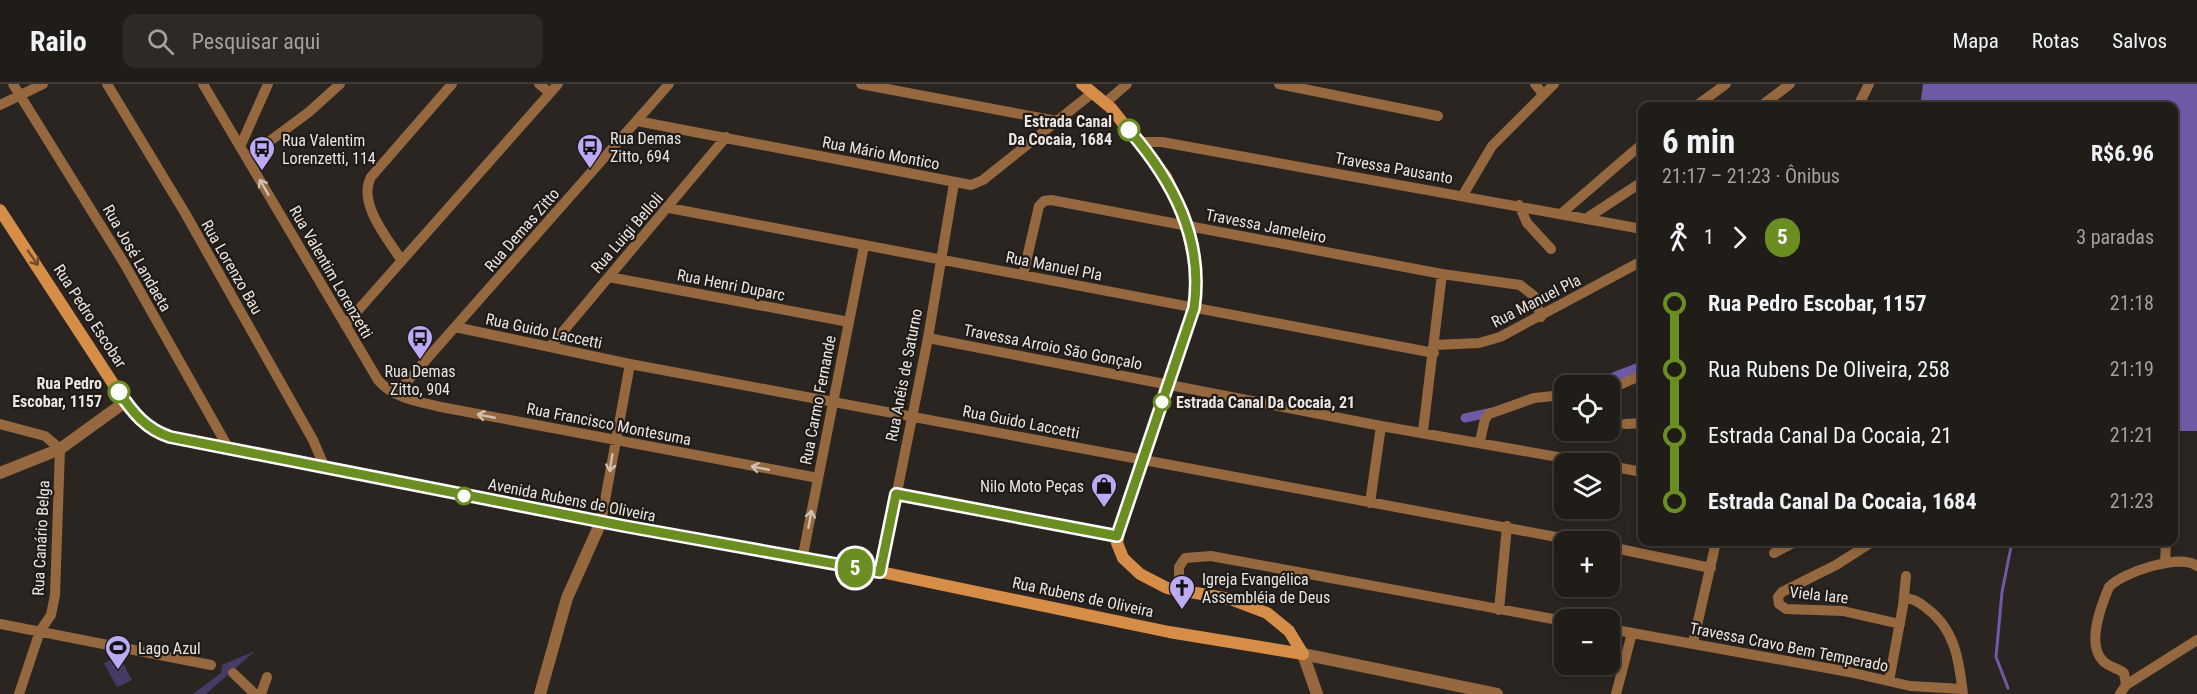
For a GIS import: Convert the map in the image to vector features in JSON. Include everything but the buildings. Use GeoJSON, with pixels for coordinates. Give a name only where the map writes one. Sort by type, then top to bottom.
{"type":"FeatureCollection","features":[{"type":"Feature","properties":{"kind":"main road"},"geometry":{"type":"LineString","coordinates":[[1082,84],[1091,94],[1105,103],[1170,183],[1187,227],[1196,269],[1194,308],[1117,536],[1120,551],[1128,565],[1160,585],[1230,599],[1267,613],[1289,630],[1302,654]]}},
{"type":"Feature","properties":{"kind":"main road","name":"Rua Pedro Escobar"},"geometry":{"type":"LineString","coordinates":[[0,210],[125,402],[141,421],[157,432],[229,449]]}},
{"type":"Feature","properties":{"kind":"main road","name":"Avenida Rubens de Oliveira"},"geometry":{"type":"LineString","coordinates":[[229,449],[802,560]]}},
{"type":"Feature","properties":{"kind":"main road","name":"Rua Rubens de Oliveira"},"geometry":{"type":"LineString","coordinates":[[802,560],[880,572],[1169,632],[1302,654]]}},
{"type":"Feature","properties":{"kind":"street","name":"Rua José Landaeta"},"geometry":{"type":"LineString","coordinates":[[14,84],[124,263],[229,449]]}},
{"type":"Feature","properties":{"kind":"street"},"geometry":{"type":"LineString","coordinates":[[0,105],[43,84]]}},
{"type":"Feature","properties":{"kind":"street","name":"Rua Lorenzo Bau"},"geometry":{"type":"LineString","coordinates":[[107,84],[243,316],[313,441],[325,468]]}},
{"type":"Feature","properties":{"kind":"street","name":"Rua Valentim Lorenzetti"},"geometry":{"type":"LineString","coordinates":[[203,84],[378,380],[396,394]]}},
{"type":"Feature","properties":{"kind":"street"},"geometry":{"type":"LineString","coordinates":[[240,147],[268,84]]}},
{"type":"Feature","properties":{"kind":"street"},"geometry":{"type":"LineString","coordinates":[[248,159],[309,112],[340,84]]}},
{"type":"Feature","properties":{"kind":"street"},"geometry":{"type":"LineString","coordinates":[[402,261],[368,201],[366,187],[371,177],[452,84]]}},
{"type":"Feature","properties":{"kind":"street"},"geometry":{"type":"LineString","coordinates":[[539,84],[550,93]]}},
{"type":"Feature","properties":{"kind":"street"},"geometry":{"type":"LineString","coordinates":[[345,325],[558,84]]}},
{"type":"Feature","properties":{"kind":"street","name":"Rua Demas Zitto"},"geometry":{"type":"LineString","coordinates":[[396,394],[669,84]]}},
{"type":"Feature","properties":{"kind":"street"},"geometry":{"type":"LineString","coordinates":[[861,84],[1057,121]]}},
{"type":"Feature","properties":{"kind":"street"},"geometry":{"type":"LineString","coordinates":[[1105,103],[1127,84]]}},
{"type":"Feature","properties":{"kind":"street"},"geometry":{"type":"LineString","coordinates":[[1279,84],[1438,116]]}},
{"type":"Feature","properties":{"kind":"street"},"geometry":{"type":"LineString","coordinates":[[1535,84],[1543,94]]}},
{"type":"Feature","properties":{"kind":"street"},"geometry":{"type":"LineString","coordinates":[[1462,195],[1492,146],[1554,84]]}},
{"type":"Feature","properties":{"kind":"street"},"geometry":{"type":"LineString","coordinates":[[1701,102],[1726,84]]}},
{"type":"Feature","properties":{"kind":"street"},"geometry":{"type":"LineString","coordinates":[[1766,102],[1790,84]]}},
{"type":"Feature","properties":{"kind":"street"},"geometry":{"type":"LineString","coordinates":[[1860,102],[1869,84]]}},
{"type":"Feature","properties":{"kind":"street","name":"Rua Mário Montico"},"geometry":{"type":"LineString","coordinates":[[637,121],[970,185],[984,180],[1091,94]]}},
{"type":"Feature","properties":{"kind":"street","name":"Rua Luigi Belloli"},"geometry":{"type":"LineString","coordinates":[[550,347],[669,208],[726,137]]}},
{"type":"Feature","properties":{"kind":"street","name":"Travessa Pausanto"},"geometry":{"type":"LineString","coordinates":[[1139,142],[1162,142],[1638,228]]}},
{"type":"Feature","properties":{"kind":"street"},"geometry":{"type":"LineString","coordinates":[[1562,213],[1638,147]]}},
{"type":"Feature","properties":{"kind":"street","name":"Rua Anéis de Saturno"},"geometry":{"type":"LineString","coordinates":[[880,572],[927,338],[954,183]]}},
{"type":"Feature","properties":{"kind":"street"},"geometry":{"type":"LineString","coordinates":[[1587,218],[1638,185]]}},
{"type":"Feature","properties":{"kind":"street","name":"Travessa Jameleiro"},"geometry":{"type":"LineString","coordinates":[[1023,275],[1039,206],[1044,201],[1442,274],[1525,287],[1534,296],[1541,317]]}},
{"type":"Feature","properties":{"kind":"street"},"geometry":{"type":"LineString","coordinates":[[1519,206],[1527,222],[1551,249]]}},
{"type":"Feature","properties":{"kind":"street","name":"Rua Manuel Pla"},"geometry":{"type":"LineString","coordinates":[[669,208],[1194,308],[1434,349],[1490,340],[1541,317],[1638,263]]}},
{"type":"Feature","properties":{"kind":"street","name":"Rua Carmo Fernande"},"geometry":{"type":"LineString","coordinates":[[802,560],[864,246]]}},
{"type":"Feature","properties":{"kind":"street"},"geometry":{"type":"LineString","coordinates":[[1424,431],[1442,274]]}},
{"type":"Feature","properties":{"kind":"street","name":"Rua Henri Duparc"},"geometry":{"type":"LineString","coordinates":[[609,277],[849,322]]}},
{"type":"Feature","properties":{"kind":"street","name":"Rua Guido Laccetti"},"geometry":{"type":"LineString","coordinates":[[455,327],[630,364],[1554,536]]}},
{"type":"Feature","properties":{"kind":"street","name":"Travessa Arroio São Gonçalo"},"geometry":{"type":"LineString","coordinates":[[927,338],[1381,426],[1424,431],[1554,455]]}},
{"type":"Feature","properties":{"kind":"street"},"geometry":{"type":"LineString","coordinates":[[540,694],[567,598],[601,522],[630,364]]}},
{"type":"Feature","properties":{"kind":"street"},"geometry":{"type":"LineString","coordinates":[[1620,384],[1638,377]]}},
{"type":"Feature","properties":{"kind":"street","name":"Rua Francisco Montesuma"},"geometry":{"type":"LineString","coordinates":[[396,394],[441,407],[818,478]]}},
{"type":"Feature","properties":{"kind":"street"},"geometry":{"type":"LineString","coordinates":[[1480,441],[1485,418],[1489,414],[1534,398],[1554,396]]}},
{"type":"Feature","properties":{"kind":"street"},"geometry":{"type":"LineString","coordinates":[[0,473],[60,449],[125,402]]}},
{"type":"Feature","properties":{"kind":"street"},"geometry":{"type":"LineString","coordinates":[[1625,424],[1638,423]]}},
{"type":"Feature","properties":{"kind":"street"},"geometry":{"type":"LineString","coordinates":[[0,424],[45,436],[60,449]]}},
{"type":"Feature","properties":{"kind":"street"},"geometry":{"type":"LineString","coordinates":[[1370,503],[1381,426]]}},
{"type":"Feature","properties":{"kind":"street","name":"Rua Canário Belga"},"geometry":{"type":"LineString","coordinates":[[19,694],[40,631],[51,615],[56,586],[60,449]]}},
{"type":"Feature","properties":{"kind":"street"},"geometry":{"type":"LineString","coordinates":[[1620,468],[1638,471]]}},
{"type":"Feature","properties":{"kind":"street"},"geometry":{"type":"LineString","coordinates":[[896,494],[1117,536]]}},
{"type":"Feature","properties":{"kind":"street"},"geometry":{"type":"LineString","coordinates":[[1499,610],[1508,526]]}},
{"type":"Feature","properties":{"kind":"street"},"geometry":{"type":"LineString","coordinates":[[1693,643],[1715,546]]}},
{"type":"Feature","properties":{"kind":"street"},"geometry":{"type":"LineString","coordinates":[[1774,554],[1788,546]]}},
{"type":"Feature","properties":{"kind":"street","name":"Viela Iare"},"geometry":{"type":"LineString","coordinates":[[1865,546],[1782,592],[1778,597],[1779,604],[1786,609],[1843,611],[1900,624]]}},
{"type":"Feature","properties":{"kind":"street"},"geometry":{"type":"LineString","coordinates":[[2165,563],[2166,546]]}},
{"type":"Feature","properties":{"kind":"street"},"geometry":{"type":"LineString","coordinates":[[1620,549],[1711,568]]}},
{"type":"Feature","properties":{"kind":"street"},"geometry":{"type":"LineString","coordinates":[[1179,590],[1181,562],[1185,558],[1197,555],[1348,580],[1554,619]]}},
{"type":"Feature","properties":{"kind":"street"},"geometry":{"type":"LineString","coordinates":[[2123,689],[2124,674],[2105,663],[2096,648],[2103,601],[2113,583],[2165,563],[2183,561],[2195,565]]}},
{"type":"Feature","properties":{"kind":"street"},"geometry":{"type":"LineString","coordinates":[[1889,681],[1906,576]]}},
{"type":"Feature","properties":{"kind":"street"},"geometry":{"type":"LineString","coordinates":[[1904,598],[1924,606],[1947,630],[1957,652],[1963,692]]}},
{"type":"Feature","properties":{"kind":"street"},"geometry":{"type":"LineString","coordinates":[[0,624],[211,665]]}},
{"type":"Feature","properties":{"kind":"street","name":"Travessa Cravo Bem Temperado"},"geometry":{"type":"LineString","coordinates":[[1620,631],[1889,681],[1910,690],[1963,692]]}},
{"type":"Feature","properties":{"kind":"street"},"geometry":{"type":"LineString","coordinates":[[1616,694],[1632,633]]}},
{"type":"Feature","properties":{"kind":"street"},"geometry":{"type":"LineString","coordinates":[[2123,689],[2197,640]]}},
{"type":"Feature","properties":{"kind":"street"},"geometry":{"type":"LineString","coordinates":[[1302,654],[1317,694]]}},
{"type":"Feature","properties":{"kind":"street","name":"Rua Rubens de Oliveira"},"geometry":{"type":"LineString","coordinates":[[1302,654],[1497,694]]}},
{"type":"Feature","properties":{"kind":"street"},"geometry":{"type":"LineString","coordinates":[[233,674],[255,694]]}},
{"type":"Feature","properties":{"kind":"street"},"geometry":{"type":"LineString","coordinates":[[261,694],[267,677]]}},
{"type":"Feature","properties":{"kind":"shaded area"},"geometry":{"type":"Polygon","coordinates":[[[1923,84],[2197,84],[2197,431],[2178,431],[2178,102],[1921,102],[1923,84]]]}},
{"type":"Feature","properties":{"kind":"shaded area"},"geometry":{"type":"Polygon","coordinates":[[[255,651],[206,694],[193,694],[221,673],[222,665],[255,651]]]}},
{"type":"Feature","properties":{"kind":"shaded area","name":"Lago Azul"},"geometry":{"type":"Polygon","coordinates":[[[119,656],[132,680],[117,687],[104,663],[119,656]]]}},
{"type":"Feature","properties":{"kind":"waterway"},"geometry":{"type":"LineString","coordinates":[[1619,375],[1638,368]]}},
{"type":"Feature","properties":{"kind":"waterway"},"geometry":{"type":"LineString","coordinates":[[1465,418],[1493,412]]}},
{"type":"Feature","properties":{"kind":"waterway"},"geometry":{"type":"LineString","coordinates":[[2008,688],[1996,657],[2002,592],[2011,546]]}},
{"type":"Feature","properties":{"kind":"bus line","name":"5"},"geometry":{"type":"LineString","coordinates":[[119,392],[141,421],[157,432],[170,437],[802,560],[880,572],[896,494],[1117,536],[1194,308],[1197,283],[1194,254],[1184,215],[1173,189],[1129,130]]}},
{"type":"Feature","properties":{"kind":"place","name":"Estrada Canal Da Cocaia, 1684"},"geometry":{"type":"Point","coordinates":[1129,130]}},
{"type":"Feature","properties":{"kind":"place","name":"Rua Demas Zitto, 694"},"geometry":{"type":"Point","coordinates":[590,170]}},
{"type":"Feature","properties":{"kind":"place","name":"Rua Valentim Lorenzetti, 114"},"geometry":{"type":"Point","coordinates":[262,172]}},
{"type":"Feature","properties":{"kind":"place","name":"Rua Demas Zitto, 904"},"geometry":{"type":"Point","coordinates":[420,361]}},
{"type":"Feature","properties":{"kind":"place","name":"Rua Pedro Escobar, 1157"},"geometry":{"type":"Point","coordinates":[119,392]}},
{"type":"Feature","properties":{"kind":"place","name":"Estrada Canal Da Cocaia, 21"},"geometry":{"type":"Point","coordinates":[1162,402]}},
{"type":"Feature","properties":{"kind":"place","name":"Nilo Moto Peças"},"geometry":{"type":"Point","coordinates":[1104,509]}},
{"type":"Feature","properties":{"kind":"place","name":"Igreja Evangélica Assembléia de Deus"},"geometry":{"type":"Point","coordinates":[1182,611]}},
{"type":"Feature","properties":{"kind":"place","name":"Lago Azul"},"geometry":{"type":"Point","coordinates":[118,671]}}]}
